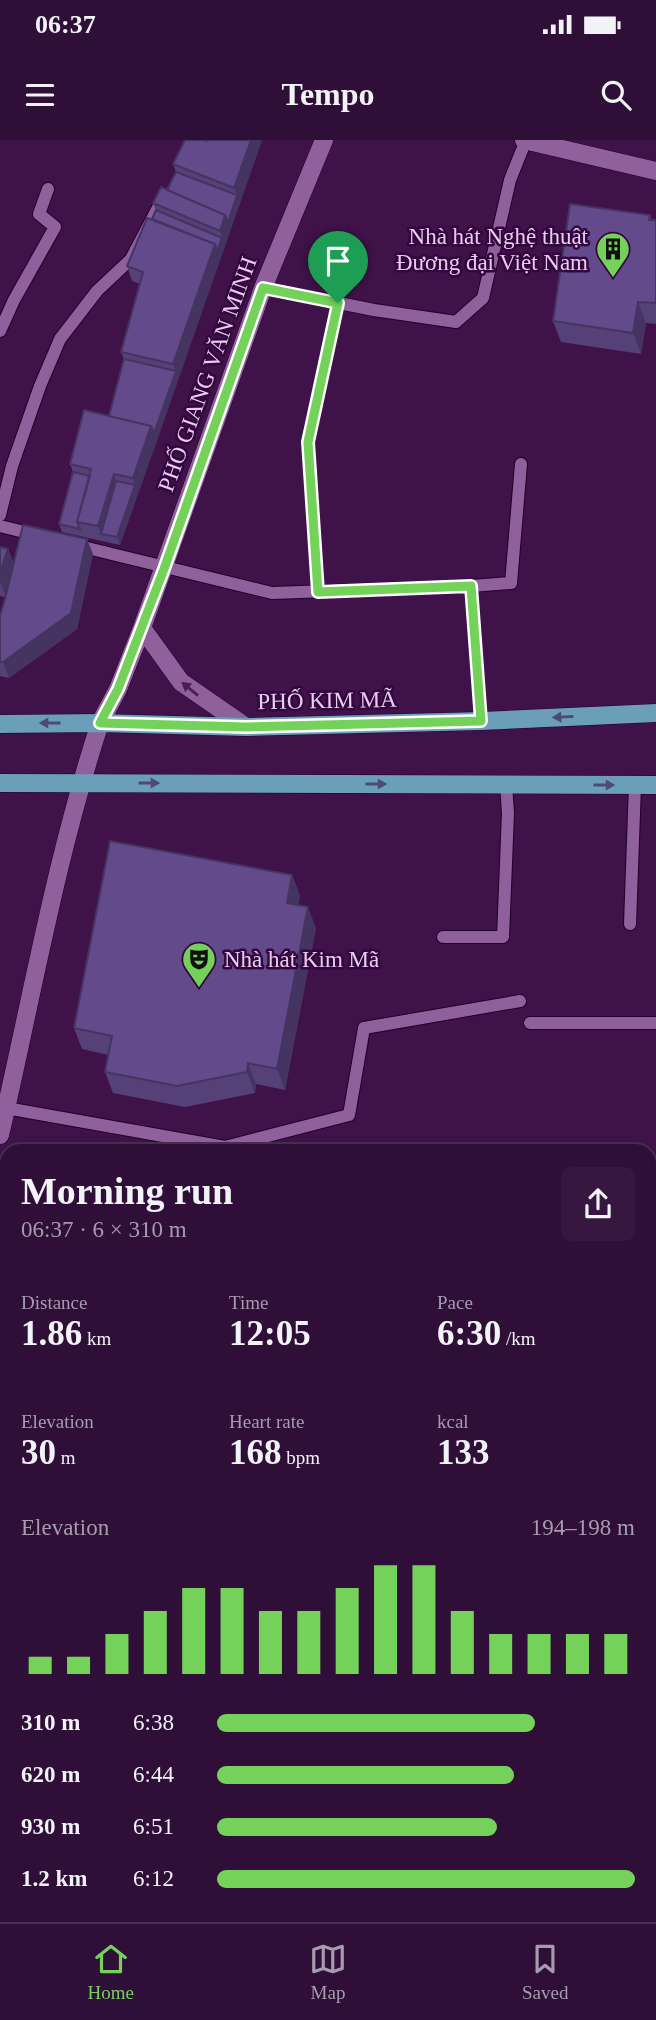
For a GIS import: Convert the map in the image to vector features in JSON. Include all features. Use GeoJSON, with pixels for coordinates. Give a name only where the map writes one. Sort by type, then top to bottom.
{"type":"FeatureCollection","features":[{"type":"Feature","properties":{"kind":"main road","name":"PHỐ KIM MÃ"},"geometry":{"type":"LineString","coordinates":[[0,724],[100,723],[246,727],[656,713]]}},
{"type":"Feature","properties":{"kind":"main road"},"geometry":{"type":"LineString","coordinates":[[0,783],[656,785]]}},
{"type":"Feature","properties":{"kind":"street","name":"PHỐ GIANG VĂN MINH"},"geometry":{"type":"LineString","coordinates":[[0,1135],[80,783],[100,723],[118,689],[164,569],[263,288],[324,140]]}},
{"type":"Feature","properties":{"kind":"street"},"geometry":{"type":"LineString","coordinates":[[525,140],[656,171]]}},
{"type":"Feature","properties":{"kind":"street"},"geometry":{"type":"LineString","coordinates":[[142,628],[181,682],[246,727]]}},
{"type":"Feature","properties":{"kind":"lane"},"geometry":{"type":"LineString","coordinates":[[263,288],[456,322],[483,298],[510,180],[525,140]]}},
{"type":"Feature","properties":{"kind":"lane"},"geometry":{"type":"LineString","coordinates":[[0,515],[12,466],[60,340],[97,291],[131,259],[171,184]]}},
{"type":"Feature","properties":{"kind":"lane"},"geometry":{"type":"LineString","coordinates":[[0,331],[14,300],[55,227],[39,214],[48,189]]}},
{"type":"Feature","properties":{"kind":"lane"},"geometry":{"type":"LineString","coordinates":[[318,592],[308,442],[338,303]]}},
{"type":"Feature","properties":{"kind":"lane"},"geometry":{"type":"LineString","coordinates":[[0,526],[164,569],[272,593],[511,583],[521,464]]}},
{"type":"Feature","properties":{"kind":"lane"},"geometry":{"type":"LineString","coordinates":[[471,586],[481,721]]}},
{"type":"Feature","properties":{"kind":"lane"},"geometry":{"type":"LineString","coordinates":[[443,937],[503,937],[508,813],[506,784]]}},
{"type":"Feature","properties":{"kind":"lane"},"geometry":{"type":"LineString","coordinates":[[630,924],[635,785]]}},
{"type":"Feature","properties":{"kind":"lane"},"geometry":{"type":"LineString","coordinates":[[237,1144],[349,1115],[364,1028],[520,1001]]}},
{"type":"Feature","properties":{"kind":"lane"},"geometry":{"type":"LineString","coordinates":[[530,1023],[656,1023]]}},
{"type":"Feature","properties":{"kind":"lane"},"geometry":{"type":"LineString","coordinates":[[6,1108],[208,1144]]}},
{"type":"Feature","properties":{"kind":"building"},"geometry":{"type":"Polygon","coordinates":[[[185,140],[251,140],[234,188],[173,164],[185,140]]]}},
{"type":"Feature","properties":{"kind":"building"},"geometry":{"type":"Polygon","coordinates":[[[176,172],[237,195],[228,222],[225,215],[167,190],[176,172]]]}},
{"type":"Feature","properties":{"kind":"building"},"geometry":{"type":"Polygon","coordinates":[[[161,187],[225,215],[220,231],[153,203],[161,187]]]}},
{"type":"Feature","properties":{"kind":"building","name":"Nhà hát Nghệ thuật Đương đại Việt Nam"},"geometry":{"type":"Polygon","coordinates":[[[570,204],[650,215],[649,220],[656,220],[656,303],[638,302],[633,333],[553,321],[570,204]]]}},
{"type":"Feature","properties":{"kind":"building"},"geometry":{"type":"Polygon","coordinates":[[[156,210],[222,238],[217,251],[215,244],[152,219],[156,210]]]}},
{"type":"Feature","properties":{"kind":"building"},"geometry":{"type":"Polygon","coordinates":[[[147,218],[215,244],[173,364],[121,352],[143,272],[127,266],[147,218]]]}},
{"type":"Feature","properties":{"kind":"building"},"geometry":{"type":"Polygon","coordinates":[[[124,359],[176,371],[154,433],[151,426],[109,416],[124,359]]]}},
{"type":"Feature","properties":{"kind":"building"},"geometry":{"type":"Polygon","coordinates":[[[84,410],[151,426],[133,478],[114,474],[98,526],[77,522],[91,469],[70,464],[84,410]]]}},
{"type":"Feature","properties":{"kind":"building"},"geometry":{"type":"Polygon","coordinates":[[[73,472],[90,476],[77,522],[80,529],[59,524],[73,472]]]}},
{"type":"Feature","properties":{"kind":"building"},"geometry":{"type":"Polygon","coordinates":[[[116,481],[135,485],[117,537],[101,534],[116,481]]]}},
{"type":"Feature","properties":{"kind":"building"},"geometry":{"type":"Polygon","coordinates":[[[23,525],[87,539],[71,613],[0,662],[0,616],[23,525]]]}},
{"type":"Feature","properties":{"kind":"building"},"geometry":{"type":"Polygon","coordinates":[[[0,547],[8,549],[0,571],[0,547]]]}},
{"type":"Feature","properties":{"kind":"building","name":"Nhà hát Kim Mã"},"geometry":{"type":"Polygon","coordinates":[[[110,841],[292,875],[287,903],[308,907],[277,1069],[248,1063],[247,1072],[177,1086],[105,1072],[112,1036],[74,1028],[110,841]]]}},
{"type":"Feature","properties":{"kind":"place","name":"Nhà hát Nghệ thuật Đương đại Việt Nam"},"geometry":{"type":"Point","coordinates":[613,279]}},
{"type":"Feature","properties":{"kind":"place","name":"Nhà hát Kim Mã"},"geometry":{"type":"Point","coordinates":[199,989]}},
{"type":"Feature","properties":{"kind":"route"},"geometry":{"type":"LineString","coordinates":[[263,288],[338,303],[308,442],[318,592],[471,586],[481,721],[246,727],[100,723],[118,689],[164,569],[263,288]]}}]}
